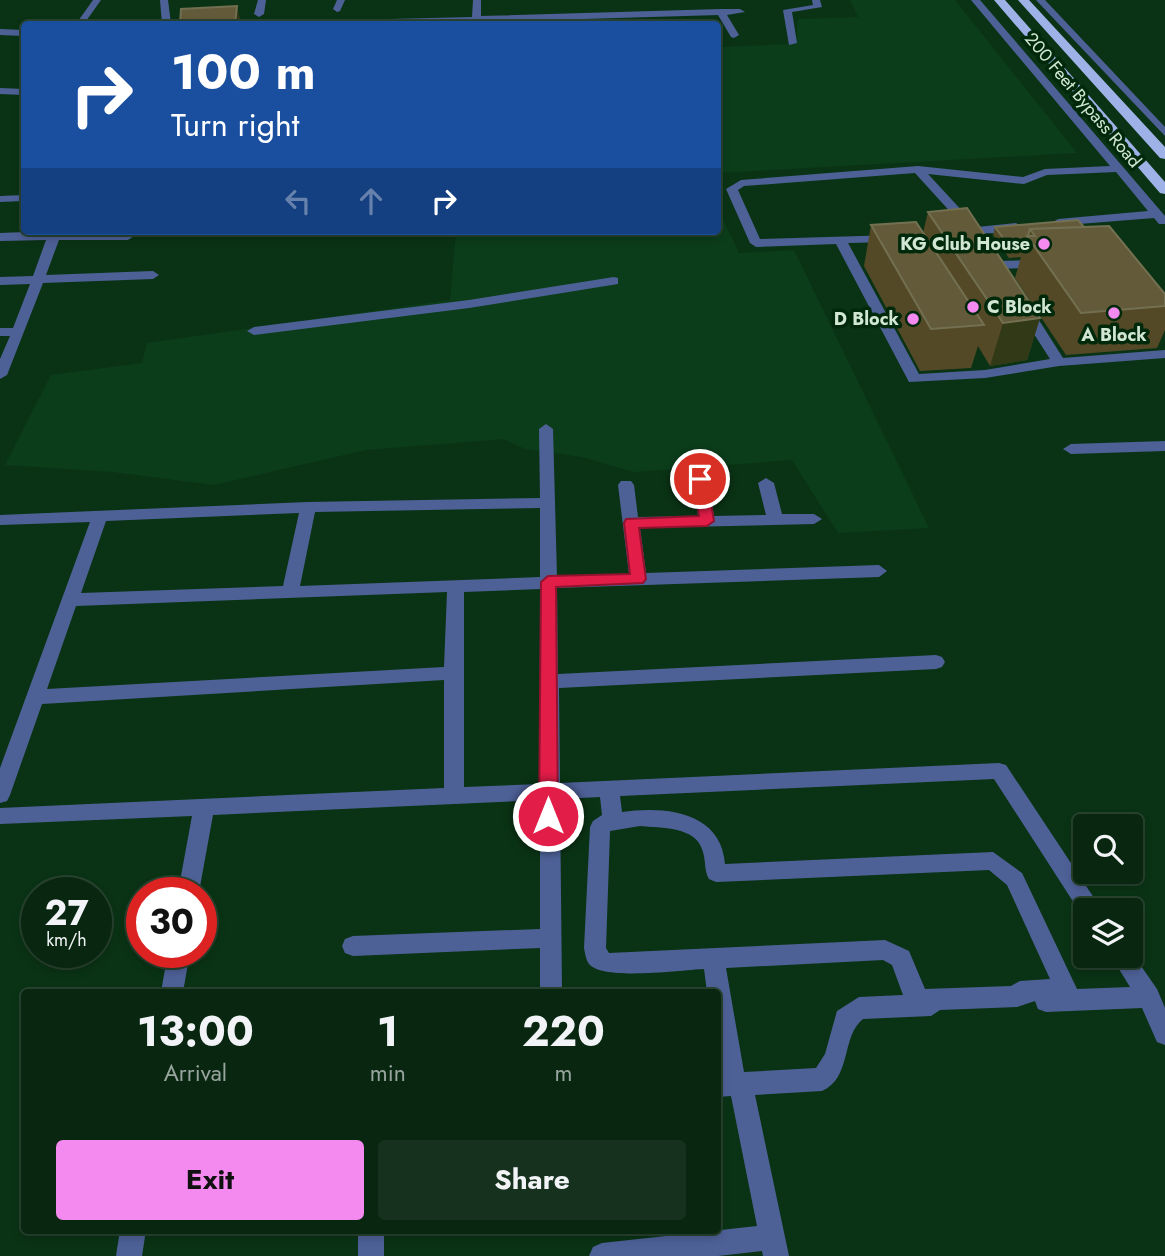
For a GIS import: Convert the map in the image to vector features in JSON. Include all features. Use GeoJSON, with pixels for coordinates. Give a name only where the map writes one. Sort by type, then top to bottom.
{"type":"FeatureCollection","features":[{"type":"Feature","properties":{"kind":"highway"},"geometry":{"type":"LineString","coordinates":[[999,0],[1165,190]]}},
{"type":"Feature","properties":{"kind":"highway"},"geometry":{"type":"LineString","coordinates":[[1023,0],[1165,155]]}},
{"type":"Feature","properties":{"kind":"street"},"geometry":{"type":"LineString","coordinates":[[82,21],[97,0]]}},
{"type":"Feature","properties":{"kind":"street"},"geometry":{"type":"LineString","coordinates":[[164,0],[167,21]]}},
{"type":"Feature","properties":{"kind":"street"},"geometry":{"type":"LineString","coordinates":[[259,14],[262,0]]}},
{"type":"Feature","properties":{"kind":"street"},"geometry":{"type":"LineString","coordinates":[[476,21],[477,0]]}},
{"type":"Feature","properties":{"kind":"street"},"geometry":{"type":"LineString","coordinates":[[792,43],[787,10],[818,7],[816,0]]}},
{"type":"Feature","properties":{"kind":"street","name":"200 Feet Bypass Road"},"geometry":{"type":"LineString","coordinates":[[975,0],[1161,219]]}},
{"type":"Feature","properties":{"kind":"street"},"geometry":{"type":"LineString","coordinates":[[1041,0],[1165,133]]}},
{"type":"Feature","properties":{"kind":"street"},"geometry":{"type":"LineString","coordinates":[[721,12],[734,35]]}},
{"type":"Feature","properties":{"kind":"street"},"geometry":{"type":"LineString","coordinates":[[501,21],[740,12]]}},
{"type":"Feature","properties":{"kind":"street"},"geometry":{"type":"LineString","coordinates":[[673,14],[676,21]]}},
{"type":"Feature","properties":{"kind":"street"},"geometry":{"type":"LineString","coordinates":[[0,32],[21,33]]}},
{"type":"Feature","properties":{"kind":"street"},"geometry":{"type":"LineString","coordinates":[[0,91],[21,92]]}},
{"type":"Feature","properties":{"kind":"street"},"geometry":{"type":"LineString","coordinates":[[918,169],[990,253]]}},
{"type":"Feature","properties":{"kind":"street"},"geometry":{"type":"LineString","coordinates":[[900,237],[756,243],[732,189],[741,183],[918,169],[1024,181],[1035,174],[1045,172],[1119,169]]}},
{"type":"Feature","properties":{"kind":"street"},"geometry":{"type":"LineString","coordinates":[[0,199],[21,198]]}},
{"type":"Feature","properties":{"kind":"street"},"geometry":{"type":"LineString","coordinates":[[990,253],[1032,225],[1094,225],[1161,219]]}},
{"type":"Feature","properties":{"kind":"street"},"geometry":{"type":"LineString","coordinates":[[950,233],[990,253],[1053,264]]}},
{"type":"Feature","properties":{"kind":"street"},"geometry":{"type":"LineString","coordinates":[[0,237],[28,235]]}},
{"type":"Feature","properties":{"kind":"street"},"geometry":{"type":"LineString","coordinates":[[0,375],[40,280],[54,235]]}},
{"type":"Feature","properties":{"kind":"street"},"geometry":{"type":"LineString","coordinates":[[104,235],[128,236]]}},
{"type":"Feature","properties":{"kind":"street"},"geometry":{"type":"LineString","coordinates":[[841,241],[914,379],[981,368],[1165,354]]}},
{"type":"Feature","properties":{"kind":"street"},"geometry":{"type":"LineString","coordinates":[[0,281],[153,275]]}},
{"type":"Feature","properties":{"kind":"street"},"geometry":{"type":"LineString","coordinates":[[254,331],[469,304],[614,281]]}},
{"type":"Feature","properties":{"kind":"street"},"geometry":{"type":"LineString","coordinates":[[1018,298],[1059,362]]}},
{"type":"Feature","properties":{"kind":"street"},"geometry":{"type":"LineString","coordinates":[[0,332],[18,332]]}},
{"type":"Feature","properties":{"kind":"street"},"geometry":{"type":"LineString","coordinates":[[546,429],[551,681],[548,791],[551,989]]}},
{"type":"Feature","properties":{"kind":"street"},"geometry":{"type":"LineString","coordinates":[[1071,449],[1165,446]]}},
{"type":"Feature","properties":{"kind":"street"},"geometry":{"type":"LineString","coordinates":[[700,479],[707,521]]}},
{"type":"Feature","properties":{"kind":"street"},"geometry":{"type":"LineString","coordinates":[[766,483],[775,519]]}},
{"type":"Feature","properties":{"kind":"street"},"geometry":{"type":"LineString","coordinates":[[626,485],[638,579]]}},
{"type":"Feature","properties":{"kind":"street"},"geometry":{"type":"LineString","coordinates":[[0,520],[308,508],[548,503]]}},
{"type":"Feature","properties":{"kind":"street"},"geometry":{"type":"LineString","coordinates":[[289,591],[308,508]]}},
{"type":"Feature","properties":{"kind":"street"},"geometry":{"type":"LineString","coordinates":[[0,795],[100,516]]}},
{"type":"Feature","properties":{"kind":"street"},"geometry":{"type":"LineString","coordinates":[[631,523],[814,519]]}},
{"type":"Feature","properties":{"kind":"street"},"geometry":{"type":"LineString","coordinates":[[70,600],[879,571]]}},
{"type":"Feature","properties":{"kind":"street"},"geometry":{"type":"LineString","coordinates":[[454,796],[453,673],[456,586]]}},
{"type":"Feature","properties":{"kind":"street"},"geometry":{"type":"LineString","coordinates":[[551,681],[936,662]]}},
{"type":"Feature","properties":{"kind":"street"},"geometry":{"type":"LineString","coordinates":[[35,697],[453,673]]}},
{"type":"Feature","properties":{"kind":"street"},"geometry":{"type":"LineString","coordinates":[[0,816],[999,771],[1083,898]]}},
{"type":"Feature","properties":{"kind":"street"},"geometry":{"type":"LineString","coordinates":[[609,788],[613,821]]}},
{"type":"Feature","properties":{"kind":"street"},"geometry":{"type":"LineString","coordinates":[[192,877],[204,807]]}},
{"type":"Feature","properties":{"kind":"street"},"geometry":{"type":"LineString","coordinates":[[640,818],[686,822],[704,834],[713,850],[716,873],[993,862],[1015,879],[1066,988],[1020,992],[1017,996],[920,1000],[913,993],[901,958],[886,950],[606,962],[597,957],[595,948],[600,827],[613,821],[640,818]]}},
{"type":"Feature","properties":{"kind":"street"},"geometry":{"type":"LineString","coordinates":[[353,946],[551,938]]}},
{"type":"Feature","properties":{"kind":"street"},"geometry":{"type":"LineString","coordinates":[[713,958],[717,989]]}},
{"type":"Feature","properties":{"kind":"street"},"geometry":{"type":"LineString","coordinates":[[172,989],[176,968]]}},
{"type":"Feature","properties":{"kind":"street"},"geometry":{"type":"LineString","coordinates":[[1130,968],[1149,997],[1165,1034]]}},
{"type":"Feature","properties":{"kind":"street"},"geometry":{"type":"LineString","coordinates":[[731,1084],[822,1079],[835,1059],[845,1019],[859,1008],[1149,997]]}},
{"type":"Feature","properties":{"kind":"street"},"geometry":{"type":"LineString","coordinates":[[603,1256],[774,1247],[731,1084],[721,1014]]}},
{"type":"Feature","properties":{"kind":"street"},"geometry":{"type":"LineString","coordinates":[[129,1256],[132,1234]]}},
{"type":"Feature","properties":{"kind":"street"},"geometry":{"type":"LineString","coordinates":[[371,1234],[371,1256]]}},
{"type":"Feature","properties":{"kind":"shaded area"},"geometry":{"type":"Polygon","coordinates":[[[850,0],[955,0],[1077,153],[721,173],[721,47],[796,44],[798,19],[858,17],[850,0]]]}},
{"type":"Feature","properties":{"kind":"shaded area"},"geometry":{"type":"Polygon","coordinates":[[[721,215],[739,253],[794,250],[929,528],[838,533],[792,460],[634,472],[582,457],[525,449],[504,439],[366,450],[214,485],[113,472],[5,465],[51,375],[142,363],[147,343],[450,300],[456,235],[721,235],[721,215]]]}},
{"type":"Feature","properties":{"kind":"building"},"geometry":{"type":"Polygon","coordinates":[[[237,6],[235,21],[180,21],[181,9],[237,6]]]}},
{"type":"Feature","properties":{"kind":"building"},"geometry":{"type":"Polygon","coordinates":[[[967,208],[1040,318],[1003,323],[928,212],[967,208]]]}},
{"type":"Feature","properties":{"kind":"building"},"geometry":{"type":"Polygon","coordinates":[[[1078,220],[1084,227],[1030,229],[1024,249],[1012,250],[995,227],[1078,220]]]}},
{"type":"Feature","properties":{"kind":"building"},"geometry":{"type":"Polygon","coordinates":[[[916,222],[984,325],[931,329],[871,225],[916,222]]]}},
{"type":"Feature","properties":{"kind":"building"},"geometry":{"type":"Polygon","coordinates":[[[1109,226],[1165,294],[1165,306],[1081,313],[1027,236],[1035,236],[1030,229],[1109,226]]]}},
{"type":"Feature","properties":{"kind":"place","name":"KG Club House"},"geometry":{"type":"Point","coordinates":[1044,244]}},
{"type":"Feature","properties":{"kind":"place","name":"C Block"},"geometry":{"type":"Point","coordinates":[973,307]}},
{"type":"Feature","properties":{"kind":"place","name":"A Block"},"geometry":{"type":"Point","coordinates":[1114,313]}},
{"type":"Feature","properties":{"kind":"place","name":"D Block"},"geometry":{"type":"Point","coordinates":[913,319]}},
{"type":"Feature","properties":{"kind":"route"},"geometry":{"type":"LineString","coordinates":[[548,816],[551,681],[548,582],[638,579],[631,523],[707,521],[700,479]]}}]}
